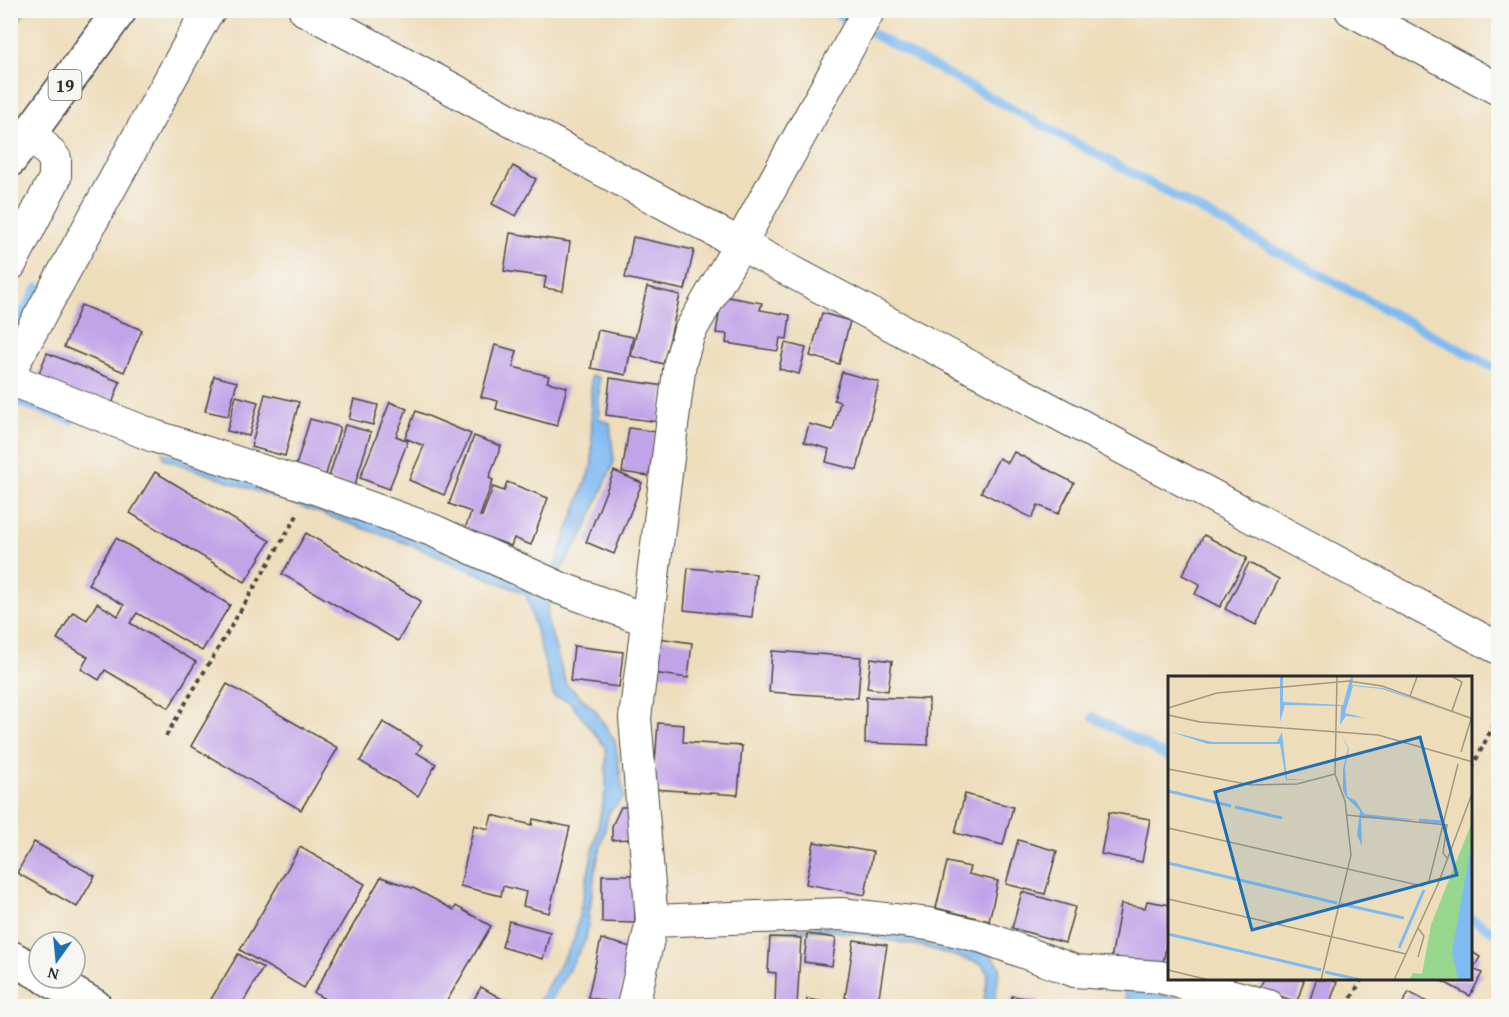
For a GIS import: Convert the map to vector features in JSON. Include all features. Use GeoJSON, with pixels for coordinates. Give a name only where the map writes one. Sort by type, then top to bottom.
{"type":"FeatureCollection","features":[{"type":"Feature","properties":{"kind":"main road","name":"19"},"geometry":{"type":"LineString","coordinates":[[10,160],[120,10]]}},
{"type":"Feature","properties":{"kind":"main road"},"geometry":{"type":"LineString","coordinates":[[10,957],[27,967]]}},
{"type":"Feature","properties":{"kind":"main road"},"geometry":{"type":"LineString","coordinates":[[68,990],[95,1006]]}},
{"type":"Feature","properties":{"kind":"street"},"geometry":{"type":"LineString","coordinates":[[305,10],[1498,648]]}},
{"type":"Feature","properties":{"kind":"street"},"geometry":{"type":"LineString","coordinates":[[633,1006],[652,921],[635,718],[680,363],[689,333],[869,10]]}},
{"type":"Feature","properties":{"kind":"street"},"geometry":{"type":"LineString","coordinates":[[1352,10],[1498,89]]}},
{"type":"Feature","properties":{"kind":"street"},"geometry":{"type":"LineString","coordinates":[[10,370],[206,12]]}},
{"type":"Feature","properties":{"kind":"street"},"geometry":{"type":"LineString","coordinates":[[10,265],[55,178],[55,159],[31,132]]}},
{"type":"Feature","properties":{"kind":"street"},"geometry":{"type":"LineString","coordinates":[[10,379],[154,436],[312,487],[432,530],[548,582],[647,620]]}},
{"type":"Feature","properties":{"kind":"street"},"geometry":{"type":"LineString","coordinates":[[652,921],[841,914],[929,924],[983,937],[1075,971],[1168,979]]}},
{"type":"Feature","properties":{"kind":"street"},"geometry":{"type":"LineString","coordinates":[[1175,981],[1268,1006]]}},
{"type":"Feature","properties":{"kind":"path"},"geometry":{"type":"LineString","coordinates":[[166,736],[297,516]]}},
{"type":"Feature","properties":{"kind":"path"},"geometry":{"type":"LineString","coordinates":[[1473,766],[1498,716]]}},
{"type":"Feature","properties":{"kind":"path"},"geometry":{"type":"LineString","coordinates":[[1347,1006],[1360,981]]}},
{"type":"Feature","properties":{"kind":"green space"},"geometry":{"type":"Polygon","coordinates":[[[10,11],[26,11],[11,32],[10,11]]]}},
{"type":"Feature","properties":{"kind":"water"},"geometry":{"type":"Polygon","coordinates":[[[591,376],[599,377],[599,419],[610,423],[614,462],[583,535],[550,588],[547,619],[566,684],[596,711],[615,741],[624,797],[609,812],[595,871],[586,939],[548,1006],[536,1006],[574,940],[606,789],[606,748],[569,701],[554,697],[526,594],[411,545],[164,459],[162,452],[554,568],[592,464],[591,376]]]}},
{"type":"Feature","properties":{"kind":"water"},"geometry":{"type":"Polygon","coordinates":[[[829,925],[925,937],[990,954],[1000,966],[994,1006],[983,1006],[988,974],[982,964],[921,946],[829,930],[766,933],[829,925]]]}},
{"type":"Feature","properties":{"kind":"water"},"geometry":{"type":"Polygon","coordinates":[[[1124,988],[1221,1006],[1151,1006],[1126,1000],[1124,988]]]}},
{"type":"Feature","properties":{"kind":"building"},"geometry":{"type":"Polygon","coordinates":[[[513,166],[536,179],[516,216],[492,204],[513,166]]]}},
{"type":"Feature","properties":{"kind":"building"},"geometry":{"type":"Polygon","coordinates":[[[510,233],[570,242],[563,291],[544,288],[546,277],[504,271],[510,233]]]}},
{"type":"Feature","properties":{"kind":"building"},"geometry":{"type":"Polygon","coordinates":[[[633,237],[694,250],[685,290],[625,278],[633,237]]]}},
{"type":"Feature","properties":{"kind":"building"},"geometry":{"type":"Polygon","coordinates":[[[647,287],[680,295],[664,364],[631,356],[647,287]]]}},
{"type":"Feature","properties":{"kind":"building"},"geometry":{"type":"Polygon","coordinates":[[[722,296],[762,303],[760,310],[790,315],[787,339],[780,338],[778,351],[726,343],[727,334],[716,333],[722,296]]]}},
{"type":"Feature","properties":{"kind":"building"},"geometry":{"type":"Polygon","coordinates":[[[81,305],[142,330],[124,372],[64,347],[81,305]]]}},
{"type":"Feature","properties":{"kind":"building"},"geometry":{"type":"Polygon","coordinates":[[[822,313],[850,321],[839,364],[810,356],[822,313]]]}},
{"type":"Feature","properties":{"kind":"building"},"geometry":{"type":"Polygon","coordinates":[[[598,330],[633,337],[626,375],[591,368],[598,330]]]}},
{"type":"Feature","properties":{"kind":"building"},"geometry":{"type":"Polygon","coordinates":[[[785,343],[806,348],[799,374],[779,369],[785,343]]]}},
{"type":"Feature","properties":{"kind":"building"},"geometry":{"type":"Polygon","coordinates":[[[495,345],[517,351],[513,367],[549,376],[547,382],[567,387],[557,426],[496,409],[498,401],[481,397],[495,345]]]}},
{"type":"Feature","properties":{"kind":"building"},"geometry":{"type":"Polygon","coordinates":[[[47,353],[120,382],[111,407],[37,378],[47,353]]]}},
{"type":"Feature","properties":{"kind":"building"},"geometry":{"type":"Polygon","coordinates":[[[842,372],[879,382],[857,470],[826,462],[829,449],[804,442],[809,424],[833,430],[840,402],[834,400],[842,372]]]}},
{"type":"Feature","properties":{"kind":"building"},"geometry":{"type":"Polygon","coordinates":[[[214,376],[237,382],[228,416],[205,411],[214,376]]]}},
{"type":"Feature","properties":{"kind":"building"},"geometry":{"type":"Polygon","coordinates":[[[610,378],[664,386],[659,422],[606,415],[610,378]]]}},
{"type":"Feature","properties":{"kind":"building"},"geometry":{"type":"Polygon","coordinates":[[[265,394],[299,402],[285,456],[251,447],[265,394]]]}},
{"type":"Feature","properties":{"kind":"building"},"geometry":{"type":"Polygon","coordinates":[[[236,396],[258,402],[249,436],[227,431],[236,396]]]}},
{"type":"Feature","properties":{"kind":"building"},"geometry":{"type":"Polygon","coordinates":[[[354,399],[378,405],[373,425],[349,419],[354,399]]]}},
{"type":"Feature","properties":{"kind":"building"},"geometry":{"type":"Polygon","coordinates":[[[390,402],[407,409],[396,436],[408,441],[389,489],[360,478],[390,402]]]}},
{"type":"Feature","properties":{"kind":"building"},"geometry":{"type":"Polygon","coordinates":[[[416,411],[471,434],[444,495],[409,480],[424,446],[405,438],[416,411]]]}},
{"type":"Feature","properties":{"kind":"building"},"geometry":{"type":"Polygon","coordinates":[[[310,419],[340,427],[325,478],[295,469],[310,419]]]}},
{"type":"Feature","properties":{"kind":"building"},"geometry":{"type":"Polygon","coordinates":[[[345,425],[371,432],[354,488],[328,480],[345,425]]]}},
{"type":"Feature","properties":{"kind":"building"},"geometry":{"type":"Polygon","coordinates":[[[629,428],[656,432],[649,476],[622,472],[629,428]]]}},
{"type":"Feature","properties":{"kind":"building"},"geometry":{"type":"Polygon","coordinates":[[[474,436],[501,446],[489,478],[493,480],[480,516],[482,516],[493,487],[504,491],[507,482],[548,498],[531,545],[514,538],[511,546],[465,529],[471,512],[449,504],[474,436]]]}},
{"type":"Feature","properties":{"kind":"building"},"geometry":{"type":"Polygon","coordinates":[[[1014,452],[1074,483],[1058,514],[1038,505],[1032,518],[981,492],[999,458],[1008,463],[1014,452]]]}},
{"type":"Feature","properties":{"kind":"building"},"geometry":{"type":"Polygon","coordinates":[[[614,471],[642,483],[614,554],[586,542],[614,471]]]}},
{"type":"Feature","properties":{"kind":"building"},"geometry":{"type":"Polygon","coordinates":[[[155,472],[270,541],[245,582],[130,513],[155,472]]]}},
{"type":"Feature","properties":{"kind":"building"},"geometry":{"type":"Polygon","coordinates":[[[306,533],[421,601],[398,641],[282,574],[306,533]]]}},
{"type":"Feature","properties":{"kind":"building"},"geometry":{"type":"Polygon","coordinates":[[[1204,535],[1247,558],[1220,607],[1195,594],[1200,584],[1182,575],[1204,535]]]}},
{"type":"Feature","properties":{"kind":"building"},"geometry":{"type":"Polygon","coordinates":[[[116,538],[230,605],[202,651],[137,613],[130,623],[196,662],[169,708],[105,670],[99,680],[81,669],[88,657],[57,639],[73,612],[87,620],[97,603],[118,616],[124,605],[88,584],[116,538]]]}},
{"type":"Feature","properties":{"kind":"building"},"geometry":{"type":"Polygon","coordinates":[[[1249,563],[1279,579],[1256,625],[1225,609],[1249,563]]]}},
{"type":"Feature","properties":{"kind":"building"},"geometry":{"type":"Polygon","coordinates":[[[688,568],[756,574],[752,617],[684,610],[688,568]]]}},
{"type":"Feature","properties":{"kind":"building"},"geometry":{"type":"Polygon","coordinates":[[[658,638],[692,643],[688,678],[653,673],[658,638]]]}},
{"type":"Feature","properties":{"kind":"building"},"geometry":{"type":"Polygon","coordinates":[[[574,646],[623,652],[619,687],[570,681],[574,646]]]}},
{"type":"Feature","properties":{"kind":"building"},"geometry":{"type":"Polygon","coordinates":[[[772,651],[861,657],[858,698],[769,692],[772,651]]]}},
{"type":"Feature","properties":{"kind":"building"},"geometry":{"type":"Polygon","coordinates":[[[871,658],[892,661],[888,691],[867,688],[871,658]]]}},
{"type":"Feature","properties":{"kind":"building"},"geometry":{"type":"Polygon","coordinates":[[[227,684],[338,748],[301,810],[191,746],[227,684]]]}},
{"type":"Feature","properties":{"kind":"building"},"geometry":{"type":"Polygon","coordinates":[[[866,697],[929,699],[928,745],[865,743],[866,697]]]}},
{"type":"Feature","properties":{"kind":"building"},"geometry":{"type":"Polygon","coordinates":[[[383,722],[422,745],[417,753],[436,764],[418,796],[360,761],[383,722]]]}},
{"type":"Feature","properties":{"kind":"building"},"geometry":{"type":"Polygon","coordinates":[[[658,723],[684,725],[683,742],[742,746],[738,795],[653,789],[658,723]]]}},
{"type":"Feature","properties":{"kind":"building"},"geometry":{"type":"Polygon","coordinates":[[[965,794],[1013,807],[1003,845],[955,833],[965,794]]]}},
{"type":"Feature","properties":{"kind":"building"},"geometry":{"type":"Polygon","coordinates":[[[621,807],[631,807],[631,839],[612,840],[612,826],[621,807]]]}},
{"type":"Feature","properties":{"kind":"building"},"geometry":{"type":"Polygon","coordinates":[[[1109,812],[1150,819],[1142,862],[1101,854],[1109,812]]]}},
{"type":"Feature","properties":{"kind":"building"},"geometry":{"type":"Polygon","coordinates":[[[492,815],[532,825],[533,819],[570,827],[549,913],[523,906],[526,892],[503,886],[501,896],[460,886],[474,825],[488,829],[492,815]]]}},
{"type":"Feature","properties":{"kind":"building"},"geometry":{"type":"Polygon","coordinates":[[[1018,840],[1057,851],[1045,894],[1006,884],[1018,840]]]}},
{"type":"Feature","properties":{"kind":"building"},"geometry":{"type":"Polygon","coordinates":[[[34,842],[95,876],[77,907],[17,873],[34,842]]]}},
{"type":"Feature","properties":{"kind":"building"},"geometry":{"type":"Polygon","coordinates":[[[814,842],[873,852],[865,895],[806,884],[814,842]]]}},
{"type":"Feature","properties":{"kind":"building"},"geometry":{"type":"Polygon","coordinates":[[[300,847],[365,884],[304,988],[240,950],[300,847]]]}},
{"type":"Feature","properties":{"kind":"building"},"geometry":{"type":"Polygon","coordinates":[[[947,862],[970,867],[968,874],[998,881],[989,921],[936,908],[947,862]]]}},
{"type":"Feature","properties":{"kind":"building"},"geometry":{"type":"Polygon","coordinates":[[[602,875],[635,875],[635,923],[602,922],[602,875]]]}},
{"type":"Feature","properties":{"kind":"building"},"geometry":{"type":"Polygon","coordinates":[[[381,877],[415,889],[454,910],[456,906],[491,926],[444,1006],[337,1006],[314,993],[381,877]]]}},
{"type":"Feature","properties":{"kind":"building"},"geometry":{"type":"Polygon","coordinates":[[[1022,892],[1075,907],[1065,943],[1012,928],[1022,892]]]}},
{"type":"Feature","properties":{"kind":"building"},"geometry":{"type":"Polygon","coordinates":[[[1147,901],[1168,905],[1168,936],[1162,968],[1111,959],[1121,904],[1145,908],[1147,901]]]}},
{"type":"Feature","properties":{"kind":"building"},"geometry":{"type":"Polygon","coordinates":[[[509,921],[550,932],[543,959],[502,947],[509,921]]]}},
{"type":"Feature","properties":{"kind":"building"},"geometry":{"type":"Polygon","coordinates":[[[807,934],[836,938],[832,966],[804,962],[807,934]]]}},
{"type":"Feature","properties":{"kind":"building"},"geometry":{"type":"Polygon","coordinates":[[[770,937],[801,938],[797,1006],[775,1006],[776,973],[768,972],[770,937]]]}},
{"type":"Feature","properties":{"kind":"building"},"geometry":{"type":"Polygon","coordinates":[[[601,939],[631,947],[618,1004],[588,997],[601,939]]]}},
{"type":"Feature","properties":{"kind":"building"},"geometry":{"type":"Polygon","coordinates":[[[854,940],[887,945],[878,1003],[845,998],[854,940]]]}},
{"type":"Feature","properties":{"kind":"building"},"geometry":{"type":"Polygon","coordinates":[[[1473,953],[1480,957],[1473,969],[1473,953]]]}},
{"type":"Feature","properties":{"kind":"building"},"geometry":{"type":"Polygon","coordinates":[[[238,954],[263,968],[241,1006],[207,1006],[238,954]]]}},
{"type":"Feature","properties":{"kind":"building"},"geometry":{"type":"Polygon","coordinates":[[[1473,969],[1482,973],[1470,996],[1442,981],[1473,981],[1473,969]]]}},
{"type":"Feature","properties":{"kind":"building"},"geometry":{"type":"Polygon","coordinates":[[[1263,981],[1304,981],[1297,1002],[1260,989],[1263,981]]]}},
{"type":"Feature","properties":{"kind":"building"},"geometry":{"type":"Polygon","coordinates":[[[1316,981],[1337,982],[1329,1006],[1308,1006],[1316,981]]]}},
{"type":"Feature","properties":{"kind":"building"},"geometry":{"type":"Polygon","coordinates":[[[481,987],[509,1003],[507,1006],[470,1006],[481,987]]]}},
{"type":"Feature","properties":{"kind":"building"},"geometry":{"type":"Polygon","coordinates":[[[1409,992],[1434,1006],[1401,1006],[1409,992]]]}},
{"type":"Feature","properties":{"kind":"building"},"geometry":{"type":"Polygon","coordinates":[[[1012,996],[1040,1000],[1039,1006],[1010,1006],[1012,996]]]}},
{"type":"Feature","properties":{"kind":"building"},"geometry":{"type":"Polygon","coordinates":[[[807,999],[845,1005],[806,1006],[807,999]]]}},
{"type":"Feature","properties":{"kind":"waterway"},"geometry":{"type":"LineString","coordinates":[[829,10],[846,19]]}},
{"type":"Feature","properties":{"kind":"waterway"},"geometry":{"type":"LineString","coordinates":[[873,34],[1498,370]]}},
{"type":"Feature","properties":{"kind":"waterway"},"geometry":{"type":"LineString","coordinates":[[10,334],[38,287]]}},
{"type":"Feature","properties":{"kind":"waterway"},"geometry":{"type":"LineString","coordinates":[[14,400],[71,420]]}},
{"type":"Feature","properties":{"kind":"waterway"},"geometry":{"type":"LineString","coordinates":[[1093,717],[1168,757]]}},
{"type":"Feature","properties":{"kind":"waterway"},"geometry":{"type":"LineString","coordinates":[[1473,920],[1498,934]]}}]}
